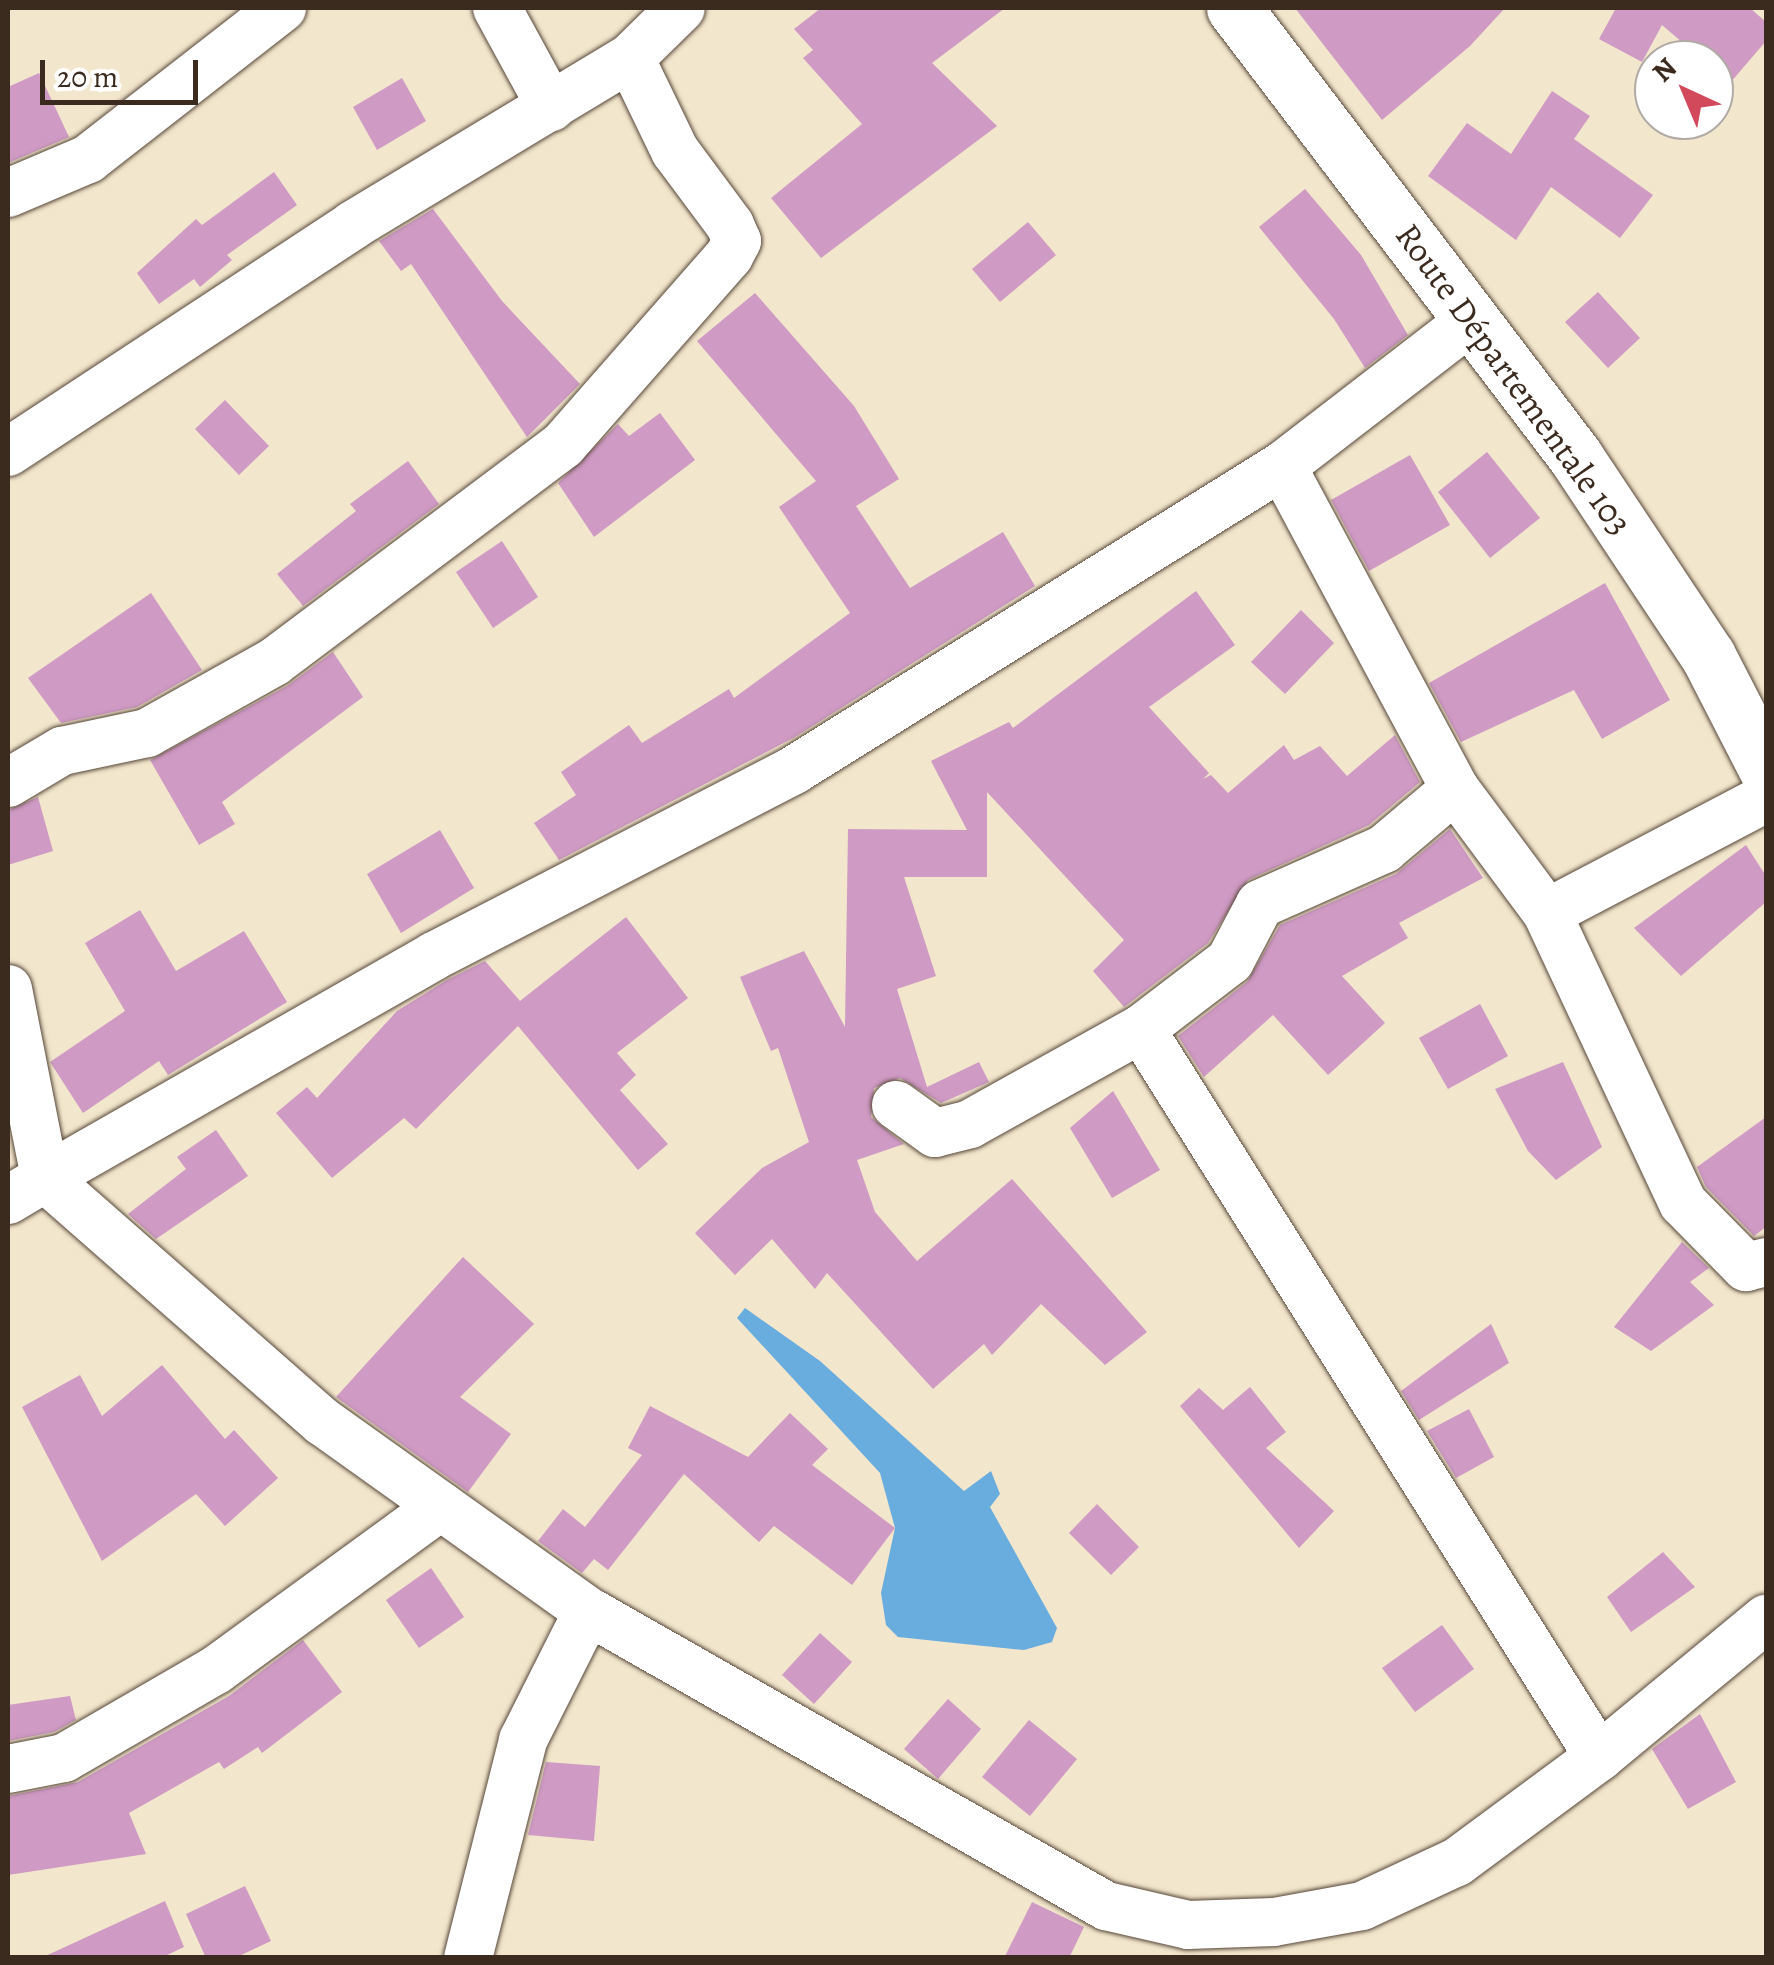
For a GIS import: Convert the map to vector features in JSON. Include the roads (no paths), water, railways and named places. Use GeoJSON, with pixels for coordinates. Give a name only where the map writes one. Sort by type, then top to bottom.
{"type":"FeatureCollection","features":[{"type":"Feature","properties":{"kind":"main road","name":"Route Départementale 103"},"geometry":{"type":"LineString","coordinates":[[1234,8],[1575,456],[1708,656],[1766,769]]}},
{"type":"Feature","properties":{"kind":"street"},"geometry":{"type":"LineString","coordinates":[[8,193],[88,159],[282,8]]}},
{"type":"Feature","properties":{"kind":"street"},"geometry":{"type":"LineString","coordinates":[[497,8],[551,106]]}},
{"type":"Feature","properties":{"kind":"street"},"geometry":{"type":"LineString","coordinates":[[8,452],[353,224],[630,58],[681,8]]}},
{"type":"Feature","properties":{"kind":"street"},"geometry":{"type":"LineString","coordinates":[[8,783],[62,751],[146,733],[274,662],[564,445],[729,256],[737,241],[730,225],[675,151],[630,58]]}},
{"type":"Feature","properties":{"kind":"street"},"geometry":{"type":"LineString","coordinates":[[26,1189],[434,956],[794,770],[1282,466],[1474,320]]}},
{"type":"Feature","properties":{"kind":"street"},"geometry":{"type":"LineString","coordinates":[[1282,466],[1455,788],[1547,913],[1683,1202],[1746,1267],[1766,1262]]}},
{"type":"Feature","properties":{"kind":"street"},"geometry":{"type":"LineString","coordinates":[[896,1106],[935,1133],[950,1131],[1141,1029],[1230,962],[1260,904],[1384,849],[1455,788]]}},
{"type":"Feature","properties":{"kind":"street"},"geometry":{"type":"LineString","coordinates":[[1547,913],[1766,798]]}},
{"type":"Feature","properties":{"kind":"street"},"geometry":{"type":"LineString","coordinates":[[8,989],[26,1189],[323,1422],[588,1611],[1106,1906],[1188,1925],[1274,1922],[1362,1906],[1457,1862],[1600,1757],[1766,1620]]}},
{"type":"Feature","properties":{"kind":"street"},"geometry":{"type":"LineString","coordinates":[[1141,1029],[1600,1757]]}},
{"type":"Feature","properties":{"kind":"street"},"geometry":{"type":"LineString","coordinates":[[8,1769],[64,1758],[216,1670],[442,1506]]}},
{"type":"Feature","properties":{"kind":"street"},"geometry":{"type":"LineString","coordinates":[[468,1958],[523,1740],[588,1611]]}},
{"type":"Feature","properties":{"kind":"water"},"geometry":{"type":"Polygon","coordinates":[[[745,1308],[820,1361],[964,1491],[991,1471],[1000,1494],[990,1507],[1057,1628],[1052,1642],[1024,1650],[974,1645],[898,1637],[886,1625],[881,1593],[895,1528],[880,1473],[737,1318],[745,1308]]]}}]}
